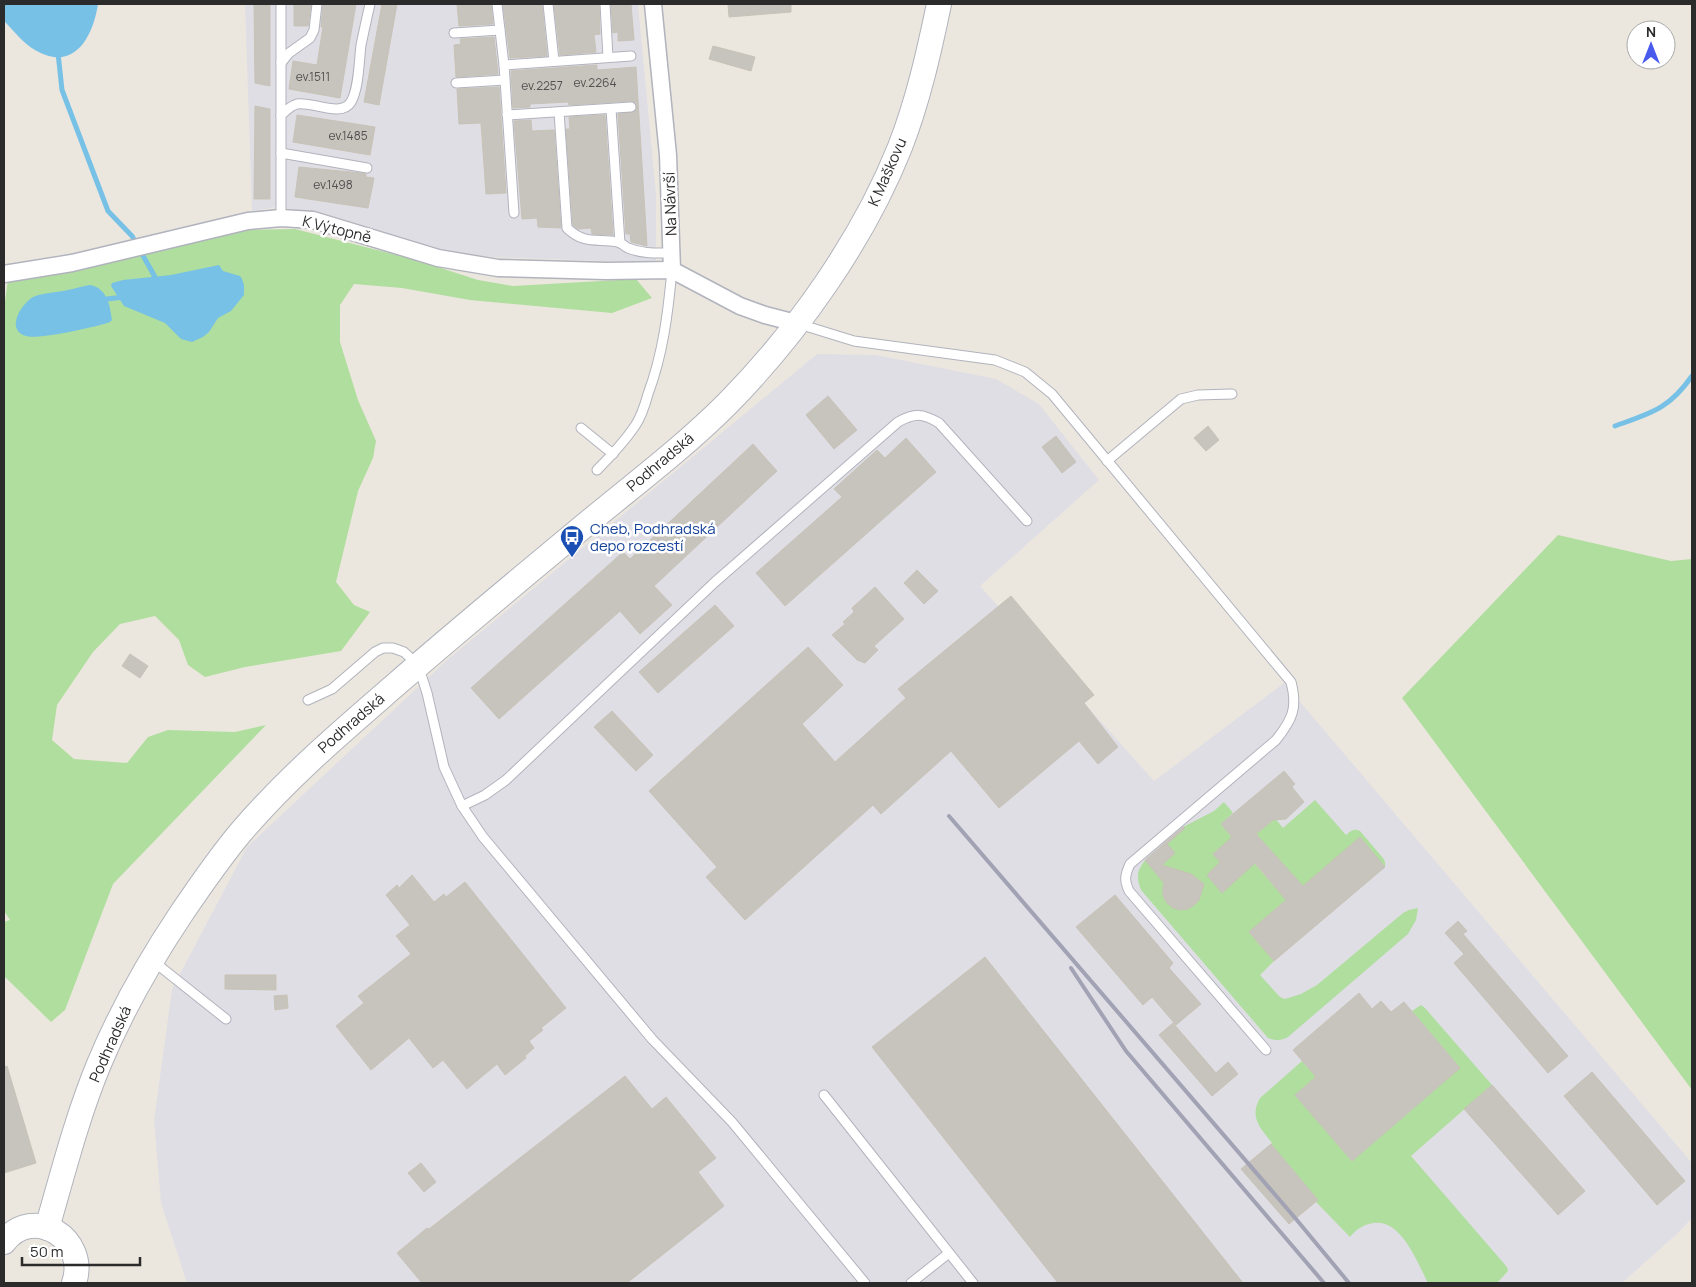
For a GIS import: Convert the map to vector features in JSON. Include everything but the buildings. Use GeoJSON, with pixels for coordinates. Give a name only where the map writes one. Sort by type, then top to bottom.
{"type":"FeatureCollection","features":[{"type":"Feature","properties":{"kind":"main road","name":"K Maškovu"},"geometry":{"type":"LineString","coordinates":[[796,323],[825,285],[857,235],[880,190],[896,154],[931,43],[939,4]]}},
{"type":"Feature","properties":{"kind":"main road","name":"Podhradská"},"geometry":{"type":"LineString","coordinates":[[47,1228],[75,1129],[99,1064],[132,994],[151,959],[213,866],[240,833],[276,793],[314,756],[487,606],[691,437],[727,404],[796,323]]}},
{"type":"Feature","properties":{"kind":"main road"},"geometry":{"type":"LineString","coordinates":[[4,1242],[13,1233],[29,1227],[47,1228],[63,1236],[73,1250],[77,1267],[74,1283]]}},
{"type":"Feature","properties":{"kind":"street","name":"Na Návrší"},"geometry":{"type":"LineString","coordinates":[[654,4],[668,155],[672,270]]}},
{"type":"Feature","properties":{"kind":"street","name":"K Výtopně"},"geometry":{"type":"LineString","coordinates":[[4,274],[72,263],[248,221],[281,218],[313,220],[438,258],[498,268],[606,271],[672,270]]}},
{"type":"Feature","properties":{"kind":"street"},"geometry":{"type":"LineString","coordinates":[[672,270],[740,306],[796,323]]}},
{"type":"Feature","properties":{"kind":"lane"},"geometry":{"type":"LineString","coordinates":[[281,4],[281,218]]}},
{"type":"Feature","properties":{"kind":"lane"},"geometry":{"type":"LineString","coordinates":[[281,63],[289,53],[310,38],[314,30],[317,4]]}},
{"type":"Feature","properties":{"kind":"lane"},"geometry":{"type":"LineString","coordinates":[[281,115],[295,105],[303,104],[336,109],[344,108],[350,102],[355,89],[370,4]]}},
{"type":"Feature","properties":{"kind":"lane"},"geometry":{"type":"LineString","coordinates":[[497,4],[504,65],[514,213]]}},
{"type":"Feature","properties":{"kind":"lane"},"geometry":{"type":"LineString","coordinates":[[548,4],[554,61]]}},
{"type":"Feature","properties":{"kind":"lane"},"geometry":{"type":"LineString","coordinates":[[604,4],[608,57]]}},
{"type":"Feature","properties":{"kind":"lane"},"geometry":{"type":"LineString","coordinates":[[454,33],[500,30]]}},
{"type":"Feature","properties":{"kind":"lane"},"geometry":{"type":"LineString","coordinates":[[504,65],[631,56]]}},
{"type":"Feature","properties":{"kind":"lane"},"geometry":{"type":"LineString","coordinates":[[456,83],[504,80]]}},
{"type":"Feature","properties":{"kind":"lane"},"geometry":{"type":"LineString","coordinates":[[507,115],[631,107]]}},
{"type":"Feature","properties":{"kind":"lane"},"geometry":{"type":"LineString","coordinates":[[611,109],[620,242]]}},
{"type":"Feature","properties":{"kind":"lane"},"geometry":{"type":"LineString","coordinates":[[559,112],[567,228],[574,236],[595,242],[620,242],[628,248],[648,253],[672,253]]}},
{"type":"Feature","properties":{"kind":"lane"},"geometry":{"type":"LineString","coordinates":[[281,153],[367,168]]}},
{"type":"Feature","properties":{"kind":"lane"},"geometry":{"type":"LineString","coordinates":[[597,470],[613,454],[636,425],[654,380],[666,330],[672,270]]}},
{"type":"Feature","properties":{"kind":"lane"},"geometry":{"type":"LineString","coordinates":[[796,323],[854,341],[995,360],[1025,372],[1052,394],[1291,682],[1294,705],[1289,724],[1276,740],[1130,864],[1125,874],[1125,883],[1129,891],[1266,1050]]}},
{"type":"Feature","properties":{"kind":"lane"},"geometry":{"type":"LineString","coordinates":[[1107,461],[1181,399],[1198,395],[1232,394]]}},
{"type":"Feature","properties":{"kind":"lane"},"geometry":{"type":"LineString","coordinates":[[462,806],[485,795],[506,780],[715,582],[898,422],[912,415],[927,416],[939,423],[1027,521]]}},
{"type":"Feature","properties":{"kind":"lane"},"geometry":{"type":"LineString","coordinates":[[581,428],[613,454]]}},
{"type":"Feature","properties":{"kind":"lane"},"geometry":{"type":"LineString","coordinates":[[308,700],[332,689],[375,652],[383,648],[393,648],[404,652],[418,665],[427,694],[444,767],[462,806],[483,837],[646,1032],[732,1122],[865,1283]]}},
{"type":"Feature","properties":{"kind":"lane"},"geometry":{"type":"LineString","coordinates":[[151,959],[226,1019]]}},
{"type":"Feature","properties":{"kind":"lane"},"geometry":{"type":"LineString","coordinates":[[824,1095],[973,1283]]}},
{"type":"Feature","properties":{"kind":"lane"},"geometry":{"type":"LineString","coordinates":[[911,1283],[949,1253]]}},
{"type":"Feature","properties":{"kind":"shaded area"},"geometry":{"type":"Polygon","coordinates":[[[245,4],[638,4],[656,194],[656,263],[492,257],[436,249],[323,213],[277,207],[252,211],[245,4]]]}},
{"type":"Feature","properties":{"kind":"shaded area"},"geometry":{"type":"Polygon","coordinates":[[[817,354],[876,355],[996,379],[1039,404],[1099,480],[980,586],[1154,781],[1284,683],[1692,1163],[1692,1218],[1678,1233],[1622,1283],[187,1283],[161,1203],[154,1121],[172,989],[247,847],[447,660],[817,354]]]}},
{"type":"Feature","properties":{"kind":"green space"},"geometry":{"type":"Polygon","coordinates":[[[295,229],[416,260],[478,280],[513,286],[636,279],[652,298],[612,313],[470,300],[402,288],[354,284],[340,305],[340,342],[358,400],[376,441],[373,458],[358,491],[336,582],[354,605],[370,612],[341,651],[245,667],[205,677],[188,665],[179,640],[155,616],[120,624],[93,652],[57,705],[52,740],[74,759],[127,763],[148,737],[168,730],[235,732],[266,725],[113,884],[65,1010],[51,1022],[4,976],[4,922],[10,920],[4,911],[4,308],[8,280],[246,230],[295,229]]]}},
{"type":"Feature","properties":{"kind":"green space"},"geometry":{"type":"Polygon","coordinates":[[[1558,535],[1671,561],[1692,559],[1692,1090],[1402,698],[1558,535]]]}},
{"type":"Feature","properties":{"kind":"green space"},"geometry":{"type":"Polygon","coordinates":[[[1315,800],[1346,835],[1354,830],[1360,831],[1383,858],[1385,867],[1360,838],[1249,932],[1274,961],[1260,975],[1280,997],[1285,999],[1301,994],[1317,985],[1403,913],[1418,908],[1416,920],[1408,934],[1288,1037],[1273,1040],[1268,1038],[1141,890],[1138,874],[1145,860],[1184,829],[1183,827],[1214,811],[1224,802],[1233,813],[1221,824],[1274,886],[1290,872],[1256,834],[1275,818],[1283,828],[1315,800]]]}},
{"type":"Feature","properties":{"kind":"green space"},"geometry":{"type":"Polygon","coordinates":[[[1421,1005],[1492,1085],[1411,1156],[1507,1267],[1508,1271],[1497,1283],[1428,1283],[1413,1252],[1390,1226],[1380,1223],[1369,1224],[1357,1230],[1350,1237],[1316,1202],[1318,1200],[1271,1144],[1257,1122],[1256,1111],[1260,1098],[1302,1061],[1316,1077],[1295,1095],[1352,1161],[1460,1068],[1412,1011],[1421,1005]]]}},
{"type":"Feature","properties":{"kind":"water"},"geometry":{"type":"Polygon","coordinates":[[[4,4],[98,4],[92,28],[86,39],[71,54],[61,57],[49,56],[35,50],[23,40],[4,21],[4,4]]]}},
{"type":"Feature","properties":{"kind":"water"},"geometry":{"type":"Polygon","coordinates":[[[219,265],[223,271],[240,276],[244,285],[244,295],[231,311],[218,318],[209,332],[192,342],[181,339],[165,323],[124,306],[111,286],[112,283],[123,280],[171,275],[219,265]]]}},
{"type":"Feature","properties":{"kind":"water"},"geometry":{"type":"Polygon","coordinates":[[[90,285],[104,293],[107,298],[112,320],[110,322],[54,335],[32,337],[20,333],[16,323],[17,317],[28,300],[42,294],[90,285]]]}},
{"type":"Feature","properties":{"kind":"waterway"},"geometry":{"type":"LineString","coordinates":[[58,53],[62,90],[108,211],[132,236],[155,277],[151,281]]}},
{"type":"Feature","properties":{"kind":"waterway"},"geometry":{"type":"LineString","coordinates":[[107,299],[124,297]]}},
{"type":"Feature","properties":{"kind":"waterway"},"geometry":{"type":"LineString","coordinates":[[1615,426],[1649,413],[1667,403],[1684,387],[1692,376]]}},
{"type":"Feature","properties":{"kind":"railway"},"geometry":{"type":"LineString","coordinates":[[949,816],[1349,1283]]}},
{"type":"Feature","properties":{"kind":"railway"},"geometry":{"type":"LineString","coordinates":[[1071,968],[1126,1051],[1324,1283]]}},
{"type":"Feature","properties":{"kind":"place","name":"Cheb, Podhradská depo rozcestí"},"geometry":{"type":"Point","coordinates":[572,558]}}]}
